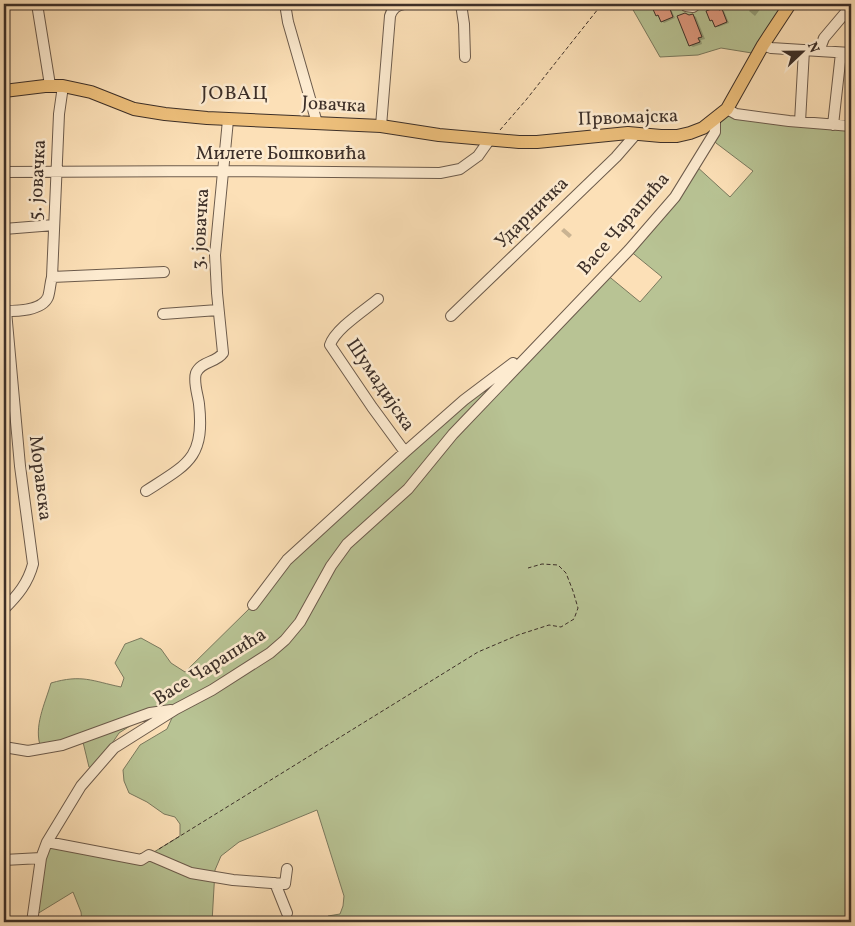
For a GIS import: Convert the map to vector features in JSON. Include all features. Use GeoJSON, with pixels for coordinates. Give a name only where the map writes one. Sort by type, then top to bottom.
{"type":"FeatureCollection","features":[{"type":"Feature","properties":{"kind":"main road","name":"Првомајска"},"geometry":{"type":"LineString","coordinates":[[490,139],[531,142],[617,134],[665,137],[698,131],[727,109],[763,45],[790,4]]}},
{"type":"Feature","properties":{"kind":"main road","name":"Јовачка"},"geometry":{"type":"LineString","coordinates":[[4,91],[50,85],[63,86],[84,90],[141,110],[174,115],[228,120],[381,126],[439,135],[490,139]]}},
{"type":"Feature","properties":{"kind":"street"},"geometry":{"type":"LineString","coordinates":[[37,4],[50,85]]}},
{"type":"Feature","properties":{"kind":"street"},"geometry":{"type":"LineString","coordinates":[[285,4],[288,22],[317,123]]}},
{"type":"Feature","properties":{"kind":"street"},"geometry":{"type":"LineString","coordinates":[[460,4],[463,18],[465,57]]}},
{"type":"Feature","properties":{"kind":"street"},"geometry":{"type":"LineString","coordinates":[[685,4],[692,7],[697,4]]}},
{"type":"Feature","properties":{"kind":"street"},"geometry":{"type":"LineString","coordinates":[[381,126],[390,16],[392,10],[398,5]]}},
{"type":"Feature","properties":{"kind":"street"},"geometry":{"type":"LineString","coordinates":[[819,51],[824,38],[851,6]]}},
{"type":"Feature","properties":{"kind":"street"},"geometry":{"type":"LineString","coordinates":[[763,45],[771,48],[846,53],[832,125]]}},
{"type":"Feature","properties":{"kind":"street"},"geometry":{"type":"LineString","coordinates":[[800,122],[804,50]]}},
{"type":"Feature","properties":{"kind":"street","name":"5. јовачка"},"geometry":{"type":"LineString","coordinates":[[5,311],[41,305],[48,297],[52,277],[59,114],[63,86]]}},
{"type":"Feature","properties":{"kind":"street"},"geometry":{"type":"LineString","coordinates":[[727,109],[736,114],[851,126]]}},
{"type":"Feature","properties":{"kind":"street","name":"3. јовачка"},"geometry":{"type":"LineString","coordinates":[[146,491],[186,464],[197,447],[200,421],[195,376],[200,367],[217,360],[223,353],[215,256],[228,120]]}},
{"type":"Feature","properties":{"kind":"street","name":"Васе Чарапића"},"geometry":{"type":"LineString","coordinates":[[32,922],[41,858],[47,842],[81,786],[114,748],[176,709],[212,690],[270,653],[285,640],[300,622],[331,566],[347,544],[408,489],[453,434],[629,250],[675,197],[715,132],[714,120]]}},
{"type":"Feature","properties":{"kind":"street","name":"Ударничка"},"geometry":{"type":"LineString","coordinates":[[451,316],[616,157],[636,134]]}},
{"type":"Feature","properties":{"kind":"street","name":"Милете Бошковића"},"geometry":{"type":"LineString","coordinates":[[4,172],[440,173],[460,169],[478,156],[490,139]]}},
{"type":"Feature","properties":{"kind":"street"},"geometry":{"type":"LineString","coordinates":[[4,229],[54,225]]}},
{"type":"Feature","properties":{"kind":"street"},"geometry":{"type":"LineString","coordinates":[[52,277],[164,272]]}},
{"type":"Feature","properties":{"kind":"street","name":"Шумадијска"},"geometry":{"type":"LineString","coordinates":[[378,299],[340,330],[330,345],[405,452]]}},
{"type":"Feature","properties":{"kind":"street"},"geometry":{"type":"LineString","coordinates":[[163,314],[218,310]]}},
{"type":"Feature","properties":{"kind":"street","name":"Моравска"},"geometry":{"type":"LineString","coordinates":[[4,609],[21,592],[30,575],[33,564],[20,466],[5,311]]}},
{"type":"Feature","properties":{"kind":"street","name":"Васе Чарапића"},"geometry":{"type":"LineString","coordinates":[[253,605],[287,560],[405,452],[464,400],[536,346]]}},
{"type":"Feature","properties":{"kind":"street"},"geometry":{"type":"LineString","coordinates":[[4,747],[28,751],[62,745],[150,712],[176,709]]}},
{"type":"Feature","properties":{"kind":"street"},"geometry":{"type":"LineString","coordinates":[[47,842],[141,860],[150,855],[191,873],[234,880],[285,884],[287,869]]}},
{"type":"Feature","properties":{"kind":"street"},"geometry":{"type":"LineString","coordinates":[[4,860],[41,858]]}},
{"type":"Feature","properties":{"kind":"street"},"geometry":{"type":"LineString","coordinates":[[275,883],[288,913]]}},
{"type":"Feature","properties":{"kind":"path"},"geometry":{"type":"LineString","coordinates":[[490,139],[526,100],[602,4]]}},
{"type":"Feature","properties":{"kind":"path"},"geometry":{"type":"LineString","coordinates":[[150,855],[478,652],[518,635],[549,625],[561,627],[574,619],[578,608],[566,573],[558,565],[542,564],[528,568]]}},
{"type":"Feature","properties":{"kind":"green space"},"geometry":{"type":"Polygon","coordinates":[[[632,4],[790,4],[758,54],[721,48],[698,55],[660,57],[632,8],[632,4]]]}},
{"type":"Feature","properties":{"kind":"green space"},"geometry":{"type":"Polygon","coordinates":[[[727,109],[851,126],[851,922],[330,922],[328,916],[340,914],[344,896],[317,810],[239,842],[221,856],[215,870],[212,922],[82,922],[81,912],[73,892],[37,914],[47,842],[141,860],[180,836],[180,824],[175,817],[164,814],[147,802],[129,793],[124,781],[123,770],[140,745],[167,729],[176,709],[150,713],[119,733],[94,770],[89,767],[82,738],[41,748],[38,732],[39,724],[51,683],[79,679],[121,687],[124,678],[115,663],[125,644],[141,638],[161,649],[171,663],[185,672],[253,605],[287,560],[405,452],[536,346],[606,274],[640,302],[662,277],[629,250],[695,165],[730,197],[753,171],[712,138],[727,109]]]}},
{"type":"Feature","properties":{"kind":"building"},"geometry":{"type":"Polygon","coordinates":[[[668,4],[673,17],[661,22],[652,7],[668,4]]]}},
{"type":"Feature","properties":{"kind":"building"},"geometry":{"type":"Polygon","coordinates":[[[717,7],[719,10],[722,9],[727,22],[715,27],[706,11],[717,7]]]}},
{"type":"Feature","properties":{"kind":"building"},"geometry":{"type":"Polygon","coordinates":[[[685,13],[693,14],[702,37],[698,38],[700,42],[689,46],[677,16],[685,13]]]}},
{"type":"Feature","properties":{"kind":"district","name":"ЈОВАЦ"},"geometry":{"type":"Point","coordinates":[235,94]}}]}
